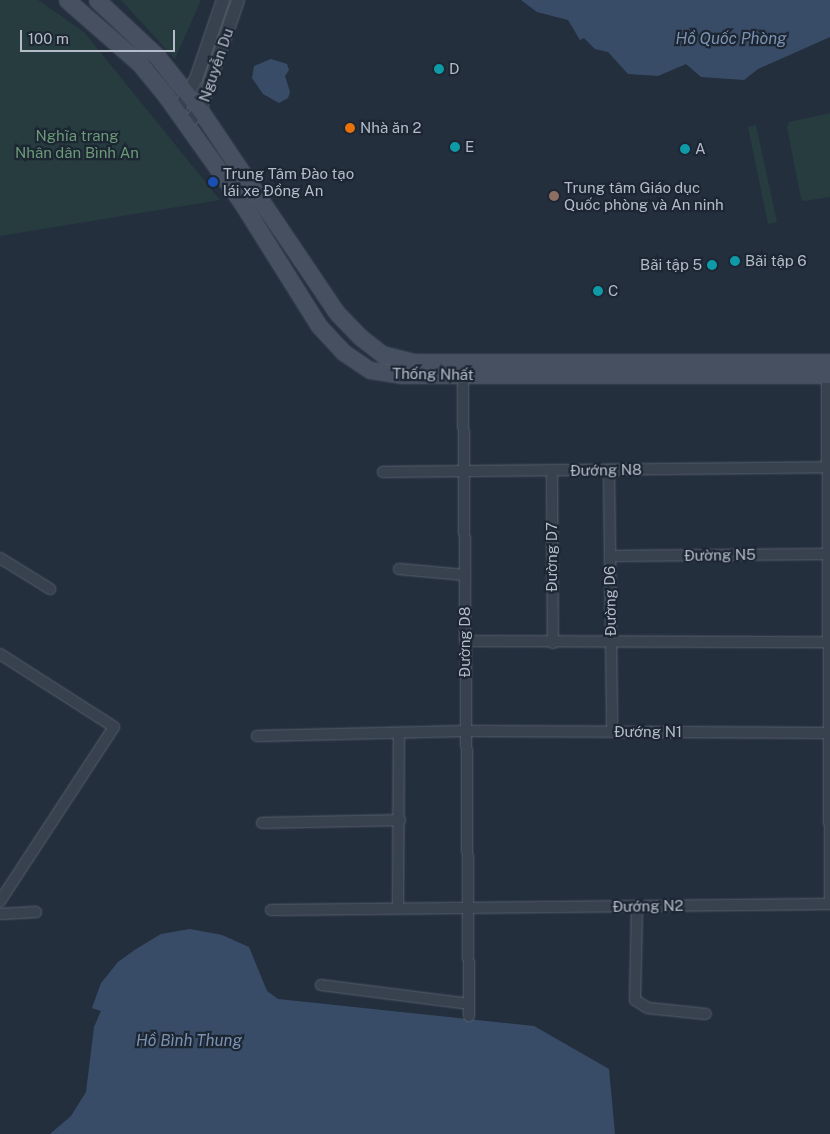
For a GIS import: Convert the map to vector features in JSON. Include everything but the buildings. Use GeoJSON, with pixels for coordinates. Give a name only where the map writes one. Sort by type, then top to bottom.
{"type":"FeatureCollection","features":[{"type":"Feature","properties":{"kind":"main road","name":"Thống Nhất"},"geometry":{"type":"LineString","coordinates":[[67,0],[139,63],[177,112],[240,200],[319,326],[343,352],[370,370],[401,376],[829,368]]}},
{"type":"Feature","properties":{"kind":"main road","name":"Thống Nhất"},"geometry":{"type":"LineString","coordinates":[[96,0],[157,56],[189,95],[337,313],[358,336],[382,354],[414,362],[829,368]]}},
{"type":"Feature","properties":{"kind":"main road"},"geometry":{"type":"LineString","coordinates":[[343,352],[358,336]]}},
{"type":"Feature","properties":{"kind":"street","name":"Nguyễn Du"},"geometry":{"type":"LineString","coordinates":[[177,112],[189,95],[223,0]]}},
{"type":"Feature","properties":{"kind":"street","name":"Nguyễn Du"},"geometry":{"type":"LineString","coordinates":[[186,125],[200,110],[238,0]]}},
{"type":"Feature","properties":{"kind":"street"},"geometry":{"type":"LineString","coordinates":[[829,368],[830,904]]}},
{"type":"Feature","properties":{"kind":"street","name":"Đường D8"},"geometry":{"type":"LineString","coordinates":[[463,375],[469,1016]]}},
{"type":"Feature","properties":{"kind":"street","name":"Đướng N8"},"geometry":{"type":"LineString","coordinates":[[383,472],[828,467]]}},
{"type":"Feature","properties":{"kind":"street","name":"Đường D7"},"geometry":{"type":"LineString","coordinates":[[552,470],[553,643]]}},
{"type":"Feature","properties":{"kind":"street","name":"Đường D6"},"geometry":{"type":"LineString","coordinates":[[609,470],[612,732]]}},
{"type":"Feature","properties":{"kind":"street","name":"Đường N5"},"geometry":{"type":"LineString","coordinates":[[610,556],[829,554]]}},
{"type":"Feature","properties":{"kind":"street"},"geometry":{"type":"LineString","coordinates":[[0,558],[50,589]]}},
{"type":"Feature","properties":{"kind":"street"},"geometry":{"type":"LineString","coordinates":[[399,569],[465,575]]}},
{"type":"Feature","properties":{"kind":"street"},"geometry":{"type":"LineString","coordinates":[[465,641],[553,643],[829,642]]}},
{"type":"Feature","properties":{"kind":"street"},"geometry":{"type":"LineString","coordinates":[[0,654],[114,727],[0,901]]}},
{"type":"Feature","properties":{"kind":"street","name":"Đướng N1"},"geometry":{"type":"LineString","coordinates":[[257,736],[466,731],[830,733]]}},
{"type":"Feature","properties":{"kind":"street"},"geometry":{"type":"LineString","coordinates":[[398,908],[399,734]]}},
{"type":"Feature","properties":{"kind":"street"},"geometry":{"type":"LineString","coordinates":[[262,823],[400,820]]}},
{"type":"Feature","properties":{"kind":"street","name":"Đướng N2"},"geometry":{"type":"LineString","coordinates":[[271,910],[830,904]]}},
{"type":"Feature","properties":{"kind":"street"},"geometry":{"type":"LineString","coordinates":[[637,906],[635,1000],[648,1008],[706,1014]]}},
{"type":"Feature","properties":{"kind":"street"},"geometry":{"type":"LineString","coordinates":[[0,914],[36,912]]}},
{"type":"Feature","properties":{"kind":"street"},"geometry":{"type":"LineString","coordinates":[[321,985],[469,1004]]}},
{"type":"Feature","properties":{"kind":"green space","name":"Nghĩa trang Nhân dân Bình An"},"geometry":{"type":"Polygon","coordinates":[[[0,0],[38,0],[84,32],[220,200],[0,236],[0,0]]]}},
{"type":"Feature","properties":{"kind":"green space"},"geometry":{"type":"Polygon","coordinates":[[[121,0],[201,0],[175,59],[121,0]]]}},
{"type":"Feature","properties":{"kind":"green space"},"geometry":{"type":"Polygon","coordinates":[[[830,113],[830,197],[804,201],[801,199],[787,127],[789,122],[830,113]]]}},
{"type":"Feature","properties":{"kind":"green space"},"geometry":{"type":"Polygon","coordinates":[[[756,125],[777,222],[768,224],[748,127],[756,125]]]}},
{"type":"Feature","properties":{"kind":"water","name":"Hồ Quốc Phòng"},"geometry":{"type":"Polygon","coordinates":[[[521,0],[830,0],[830,37],[758,69],[744,80],[701,77],[686,64],[658,76],[628,74],[608,52],[595,49],[584,38],[580,40],[568,20],[537,12],[521,0]]]}},
{"type":"Feature","properties":{"kind":"water"},"geometry":{"type":"Polygon","coordinates":[[[271,59],[287,64],[289,70],[285,76],[290,92],[288,98],[279,103],[263,94],[252,78],[254,66],[271,59]]]}},
{"type":"Feature","properties":{"kind":"water","name":"Hồ Bình Thung"},"geometry":{"type":"Polygon","coordinates":[[[190,929],[222,935],[249,947],[267,991],[278,999],[534,1026],[609,1069],[615,1134],[50,1134],[71,1116],[86,1092],[94,1027],[101,1011],[92,1008],[101,983],[118,962],[136,949],[161,934],[190,929]]]}},
{"type":"Feature","properties":{"kind":"place","name":"D"},"geometry":{"type":"Point","coordinates":[439,69]}},
{"type":"Feature","properties":{"kind":"place","name":"Nhà ăn 2"},"geometry":{"type":"Point","coordinates":[350,128]}},
{"type":"Feature","properties":{"kind":"place","name":"E"},"geometry":{"type":"Point","coordinates":[455,147]}},
{"type":"Feature","properties":{"kind":"place","name":"A"},"geometry":{"type":"Point","coordinates":[685,149]}},
{"type":"Feature","properties":{"kind":"place","name":"Trung Tâm Đào tạo lái xe Đồng An"},"geometry":{"type":"Point","coordinates":[213,182]}},
{"type":"Feature","properties":{"kind":"place","name":"Trung tâm Giáo dục Quốc phòng và An ninh"},"geometry":{"type":"Point","coordinates":[554,196]}},
{"type":"Feature","properties":{"kind":"place","name":"Bãi tập 6"},"geometry":{"type":"Point","coordinates":[735,261]}},
{"type":"Feature","properties":{"kind":"place","name":"Bãi tập 5"},"geometry":{"type":"Point","coordinates":[712,265]}},
{"type":"Feature","properties":{"kind":"place","name":"C"},"geometry":{"type":"Point","coordinates":[598,291]}}]}
